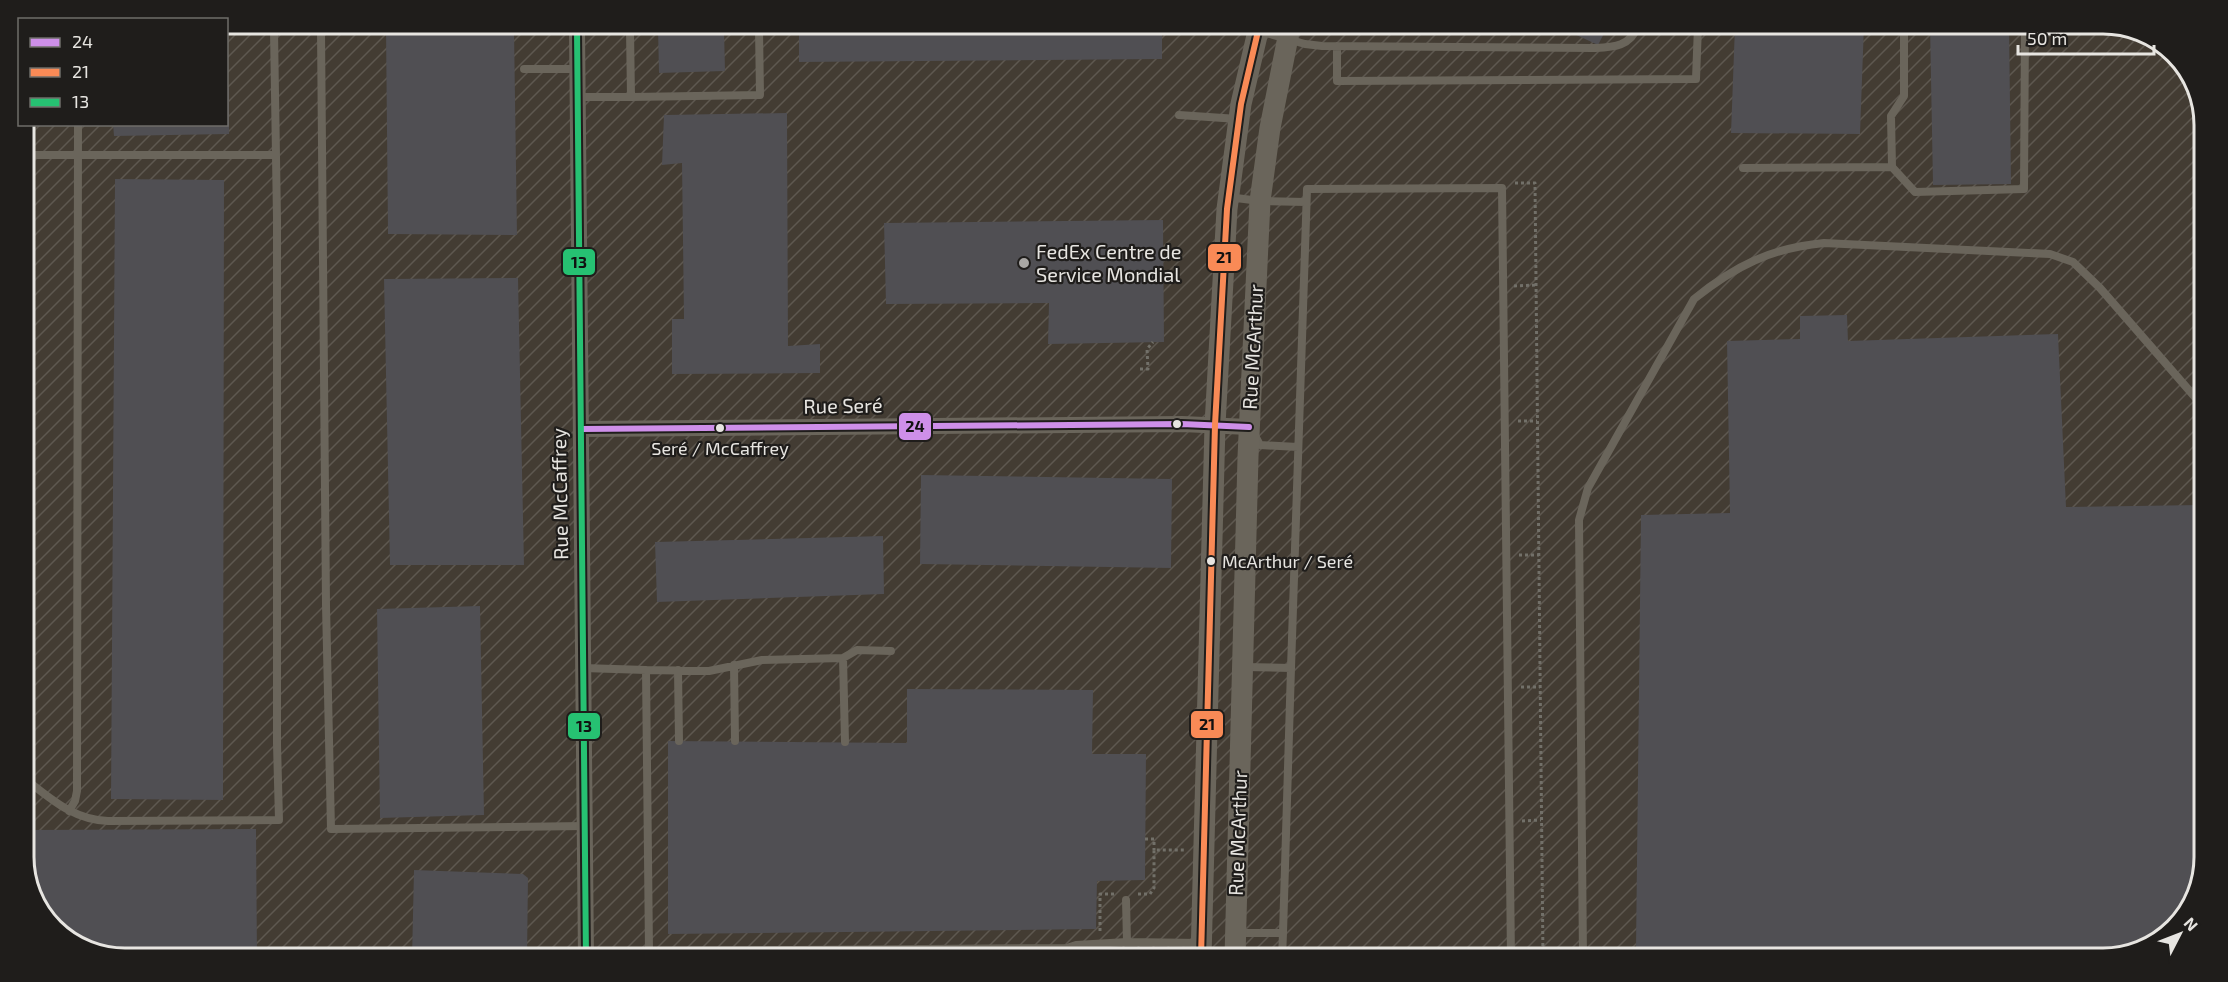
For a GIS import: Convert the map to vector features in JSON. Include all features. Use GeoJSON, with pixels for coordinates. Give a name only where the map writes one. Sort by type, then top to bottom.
{"type":"FeatureCollection","features":[{"type":"Feature","properties":{"kind":"street","name":"Rue McCaffrey"},"geometry":{"type":"LineString","coordinates":[[577,35],[586,948]]}},
{"type":"Feature","properties":{"kind":"street","name":"Rue McArthur"},"geometry":{"type":"LineString","coordinates":[[1201,948],[1215,425],[1228,197],[1239,120],[1258,35]]}},
{"type":"Feature","properties":{"kind":"street","name":"Rue McArthur"},"geometry":{"type":"LineString","coordinates":[[1234,948],[1249,427],[1260,201],[1272,116],[1289,35]]}},
{"type":"Feature","properties":{"kind":"street","name":"Rue Seré"},"geometry":{"type":"LineString","coordinates":[[581,429],[1215,425],[1249,427]]}},
{"type":"Feature","properties":{"kind":"lane"},"geometry":{"type":"LineString","coordinates":[[35,786],[69,811],[87,819],[108,821],[279,820],[274,35]]}},
{"type":"Feature","properties":{"kind":"lane"},"geometry":{"type":"LineString","coordinates":[[321,35],[326,605],[331,829],[585,826]]}},
{"type":"Feature","properties":{"kind":"lane"},"geometry":{"type":"LineString","coordinates":[[630,35],[631,97]]}},
{"type":"Feature","properties":{"kind":"lane"},"geometry":{"type":"LineString","coordinates":[[577,97],[760,95],[759,35]]}},
{"type":"Feature","properties":{"kind":"lane"},"geometry":{"type":"LineString","coordinates":[[1293,35],[1312,45],[1593,48],[1616,46],[1627,42],[1633,35]]}},
{"type":"Feature","properties":{"kind":"lane"},"geometry":{"type":"LineString","coordinates":[[1337,46],[1337,81],[1696,79],[1698,35]]}},
{"type":"Feature","properties":{"kind":"lane"},"geometry":{"type":"LineString","coordinates":[[1904,35],[1904,96],[1891,116],[1892,167],[1915,192],[2024,189],[2025,35]]}},
{"type":"Feature","properties":{"kind":"lane"},"geometry":{"type":"LineString","coordinates":[[524,69],[577,69]]}},
{"type":"Feature","properties":{"kind":"lane"},"geometry":{"type":"LineString","coordinates":[[1179,115],[1239,120]]}},
{"type":"Feature","properties":{"kind":"lane"},"geometry":{"type":"LineString","coordinates":[[69,811],[75,801],[77,791],[78,126]]}},
{"type":"Feature","properties":{"kind":"lane"},"geometry":{"type":"LineString","coordinates":[[35,155],[275,155]]}},
{"type":"Feature","properties":{"kind":"lane"},"geometry":{"type":"LineString","coordinates":[[1743,168],[1892,167]]}},
{"type":"Feature","properties":{"kind":"lane"},"geometry":{"type":"LineString","coordinates":[[1282,948],[1307,189],[1502,188],[1515,948]]}},
{"type":"Feature","properties":{"kind":"lane"},"geometry":{"type":"LineString","coordinates":[[1228,197],[1260,201],[1306,202]]}},
{"type":"Feature","properties":{"kind":"lane"},"geometry":{"type":"LineString","coordinates":[[1583,948],[1579,520],[1588,488],[1694,299],[1730,273],[1761,257],[1794,245],[1824,243],[2050,254],[2073,262],[2100,288],[2193,395]]}},
{"type":"Feature","properties":{"kind":"lane"},"geometry":{"type":"LineString","coordinates":[[1249,427],[1260,445],[1298,447]]}},
{"type":"Feature","properties":{"kind":"lane"},"geometry":{"type":"LineString","coordinates":[[583,668],[709,671],[762,660],[843,658],[857,651],[891,651]]}},
{"type":"Feature","properties":{"kind":"lane"},"geometry":{"type":"LineString","coordinates":[[843,658],[845,742]]}},
{"type":"Feature","properties":{"kind":"lane"},"geometry":{"type":"LineString","coordinates":[[734,665],[735,741]]}},
{"type":"Feature","properties":{"kind":"lane"},"geometry":{"type":"LineString","coordinates":[[1242,667],[1291,668]]}},
{"type":"Feature","properties":{"kind":"lane"},"geometry":{"type":"LineString","coordinates":[[646,670],[649,948]]}},
{"type":"Feature","properties":{"kind":"lane"},"geometry":{"type":"LineString","coordinates":[[678,670],[679,741]]}},
{"type":"Feature","properties":{"kind":"lane"},"geometry":{"type":"LineString","coordinates":[[1126,897],[1127,942]]}},
{"type":"Feature","properties":{"kind":"lane"},"geometry":{"type":"LineString","coordinates":[[1235,933],[1283,933]]}},
{"type":"Feature","properties":{"kind":"lane"},"geometry":{"type":"LineString","coordinates":[[1067,948],[1077,945],[1127,942],[1176,948]]}},
{"type":"Feature","properties":{"kind":"path"},"geometry":{"type":"LineString","coordinates":[[1512,183],[1535,183],[1543,948]]}},
{"type":"Feature","properties":{"kind":"path"},"geometry":{"type":"LineString","coordinates":[[1512,286],[1536,285]]}},
{"type":"Feature","properties":{"kind":"path"},"geometry":{"type":"LineString","coordinates":[[1140,369],[1148,369],[1147,349],[1153,342]]}},
{"type":"Feature","properties":{"kind":"path"},"geometry":{"type":"LineString","coordinates":[[1514,421],[1537,421]]}},
{"type":"Feature","properties":{"kind":"path"},"geometry":{"type":"LineString","coordinates":[[1515,555],[1539,555]]}},
{"type":"Feature","properties":{"kind":"path"},"geometry":{"type":"LineString","coordinates":[[1516,687],[1540,687]]}},
{"type":"Feature","properties":{"kind":"path"},"geometry":{"type":"LineString","coordinates":[[1516,822],[1541,820]]}},
{"type":"Feature","properties":{"kind":"path"},"geometry":{"type":"LineString","coordinates":[[1134,894],[1150,894],[1154,888],[1154,839],[1145,839]]}},
{"type":"Feature","properties":{"kind":"path"},"geometry":{"type":"LineString","coordinates":[[1154,850],[1190,850]]}},
{"type":"Feature","properties":{"kind":"path"},"geometry":{"type":"LineString","coordinates":[[1100,932],[1100,894],[1126,897]]}},
{"type":"Feature","properties":{"kind":"shaded area"},"geometry":{"type":"Polygon","coordinates":[[[228,35],[2102,35],[2120,36],[2148,47],[2171,66],[2189,96],[2193,120],[2194,856],[2187,891],[2180,904],[2150,904],[2150,934],[2137,941],[2102,948],[126,948],[91,941],[70,929],[50,907],[39,886],[35,862],[35,126],[228,126],[228,35]]]}},
{"type":"Feature","properties":{"kind":"building"},"geometry":{"type":"Polygon","coordinates":[[[386,35],[514,35],[517,235],[388,234],[386,35]]]}},
{"type":"Feature","properties":{"kind":"building"},"geometry":{"type":"Polygon","coordinates":[[[658,35],[724,35],[725,71],[659,73],[658,35]]]}},
{"type":"Feature","properties":{"kind":"building"},"geometry":{"type":"Polygon","coordinates":[[[799,35],[1162,35],[1162,59],[799,62],[799,35]]]}},
{"type":"Feature","properties":{"kind":"building"},"geometry":{"type":"Polygon","coordinates":[[[1576,35],[1603,35],[1598,45],[1576,35]]]}},
{"type":"Feature","properties":{"kind":"building"},"geometry":{"type":"Polygon","coordinates":[[[1735,35],[1864,35],[1860,134],[1731,133],[1735,35]]]}},
{"type":"Feature","properties":{"kind":"building"},"geometry":{"type":"Polygon","coordinates":[[[1930,35],[2009,35],[2011,184],[1933,185],[1930,35]]]}},
{"type":"Feature","properties":{"kind":"building"},"geometry":{"type":"Polygon","coordinates":[[[229,88],[229,134],[114,136],[113,126],[228,126],[229,88]]]}},
{"type":"Feature","properties":{"kind":"building"},"geometry":{"type":"Polygon","coordinates":[[[787,113],[788,346],[820,344],[820,373],[672,374],[672,319],[684,319],[682,163],[662,165],[664,115],[787,113]]]}},
{"type":"Feature","properties":{"kind":"building"},"geometry":{"type":"Polygon","coordinates":[[[115,179],[224,180],[223,800],[111,799],[115,179]]]}},
{"type":"Feature","properties":{"kind":"building","name":"FedEx Centre de Service Mondial"},"geometry":{"type":"Polygon","coordinates":[[[1163,220],[1164,342],[1048,344],[1049,303],[886,304],[884,223],[1163,220]]]}},
{"type":"Feature","properties":{"kind":"building"},"geometry":{"type":"Polygon","coordinates":[[[518,278],[524,565],[390,565],[384,279],[518,278]]]}},
{"type":"Feature","properties":{"kind":"building"},"geometry":{"type":"Polygon","coordinates":[[[1847,315],[1848,341],[2058,334],[2066,507],[2194,505],[2194,856],[2187,891],[2180,904],[2150,904],[2150,934],[2137,941],[2102,948],[1635,948],[1641,515],[1730,513],[1727,341],[1800,339],[1800,316],[1847,315]]]}},
{"type":"Feature","properties":{"kind":"building"},"geometry":{"type":"Polygon","coordinates":[[[921,475],[1172,479],[1171,568],[920,564],[921,475]]]}},
{"type":"Feature","properties":{"kind":"building"},"geometry":{"type":"Polygon","coordinates":[[[883,536],[884,594],[657,602],[655,542],[883,536]]]}},
{"type":"Feature","properties":{"kind":"building"},"geometry":{"type":"Polygon","coordinates":[[[480,606],[484,815],[380,818],[377,609],[480,606]]]}},
{"type":"Feature","properties":{"kind":"building"},"geometry":{"type":"Polygon","coordinates":[[[907,689],[1093,690],[1092,754],[1146,754],[1145,880],[1097,881],[1096,929],[668,934],[668,741],[907,743],[907,689]]]}},
{"type":"Feature","properties":{"kind":"building"},"geometry":{"type":"Polygon","coordinates":[[[256,829],[257,948],[126,948],[91,941],[70,929],[57,916],[44,897],[36,874],[35,830],[256,829]]]}},
{"type":"Feature","properties":{"kind":"building"},"geometry":{"type":"Polygon","coordinates":[[[414,870],[523,874],[528,878],[527,948],[412,948],[414,870]]]}},
{"type":"Feature","properties":{"kind":"transit line","name":"13"},"geometry":{"type":"LineString","coordinates":[[577,35],[586,948]]}},
{"type":"Feature","properties":{"kind":"transit line","name":"21"},"geometry":{"type":"LineString","coordinates":[[1201,948],[1215,425],[1227,209],[1241,104],[1257,35]]}},
{"type":"Feature","properties":{"kind":"transit line","name":"24"},"geometry":{"type":"LineString","coordinates":[[581,429],[1182,424],[1249,427]]}},
{"type":"Feature","properties":{"kind":"place","name":"FedEx Centre de Service Mondial"},"geometry":{"type":"Point","coordinates":[1024,263]}},
{"type":"Feature","properties":{"kind":"place","name":"Seré / McCaffrey"},"geometry":{"type":"Point","coordinates":[720,428]}},
{"type":"Feature","properties":{"kind":"place","name":"McArthur / Seré"},"geometry":{"type":"Point","coordinates":[1211,561]}}]}
